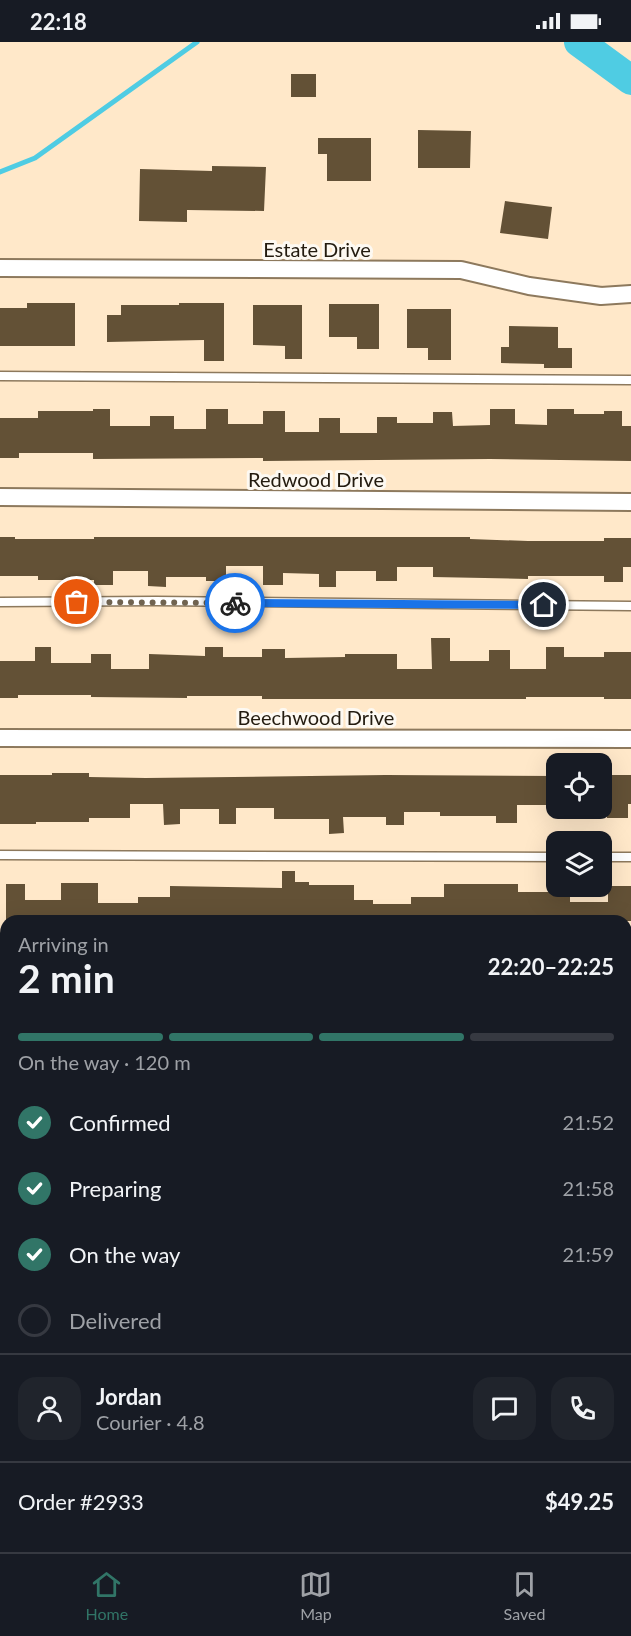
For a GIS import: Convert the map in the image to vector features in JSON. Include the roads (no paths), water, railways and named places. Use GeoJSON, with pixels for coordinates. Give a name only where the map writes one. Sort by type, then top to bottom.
{"type":"FeatureCollection","features":[{"type":"Feature","properties":{"kind":"street","name":"Estate Drive"},"geometry":{"type":"LineString","coordinates":[[0,268],[461,270],[529,286],[601,296],[631,294]]}},
{"type":"Feature","properties":{"kind":"street","name":"Redwood Drive"},"geometry":{"type":"LineString","coordinates":[[0,497],[631,502]]}},
{"type":"Feature","properties":{"kind":"street","name":"Beechwood Drive"},"geometry":{"type":"LineString","coordinates":[[0,738],[631,739]]}},
{"type":"Feature","properties":{"kind":"lane"},"geometry":{"type":"LineString","coordinates":[[0,376],[631,380]]}},
{"type":"Feature","properties":{"kind":"lane"},"geometry":{"type":"LineString","coordinates":[[0,602],[631,606]]}},
{"type":"Feature","properties":{"kind":"lane"},"geometry":{"type":"LineString","coordinates":[[0,855],[546,857]]}},
{"type":"Feature","properties":{"kind":"lane"},"geometry":{"type":"LineString","coordinates":[[612,857],[631,857]]}},
{"type":"Feature","properties":{"kind":"waterway"},"geometry":{"type":"LineString","coordinates":[[0,172],[35,158],[197,42]]}},
{"type":"Feature","properties":{"kind":"waterway"},"geometry":{"type":"LineString","coordinates":[[579,42],[631,80]]}}]}
